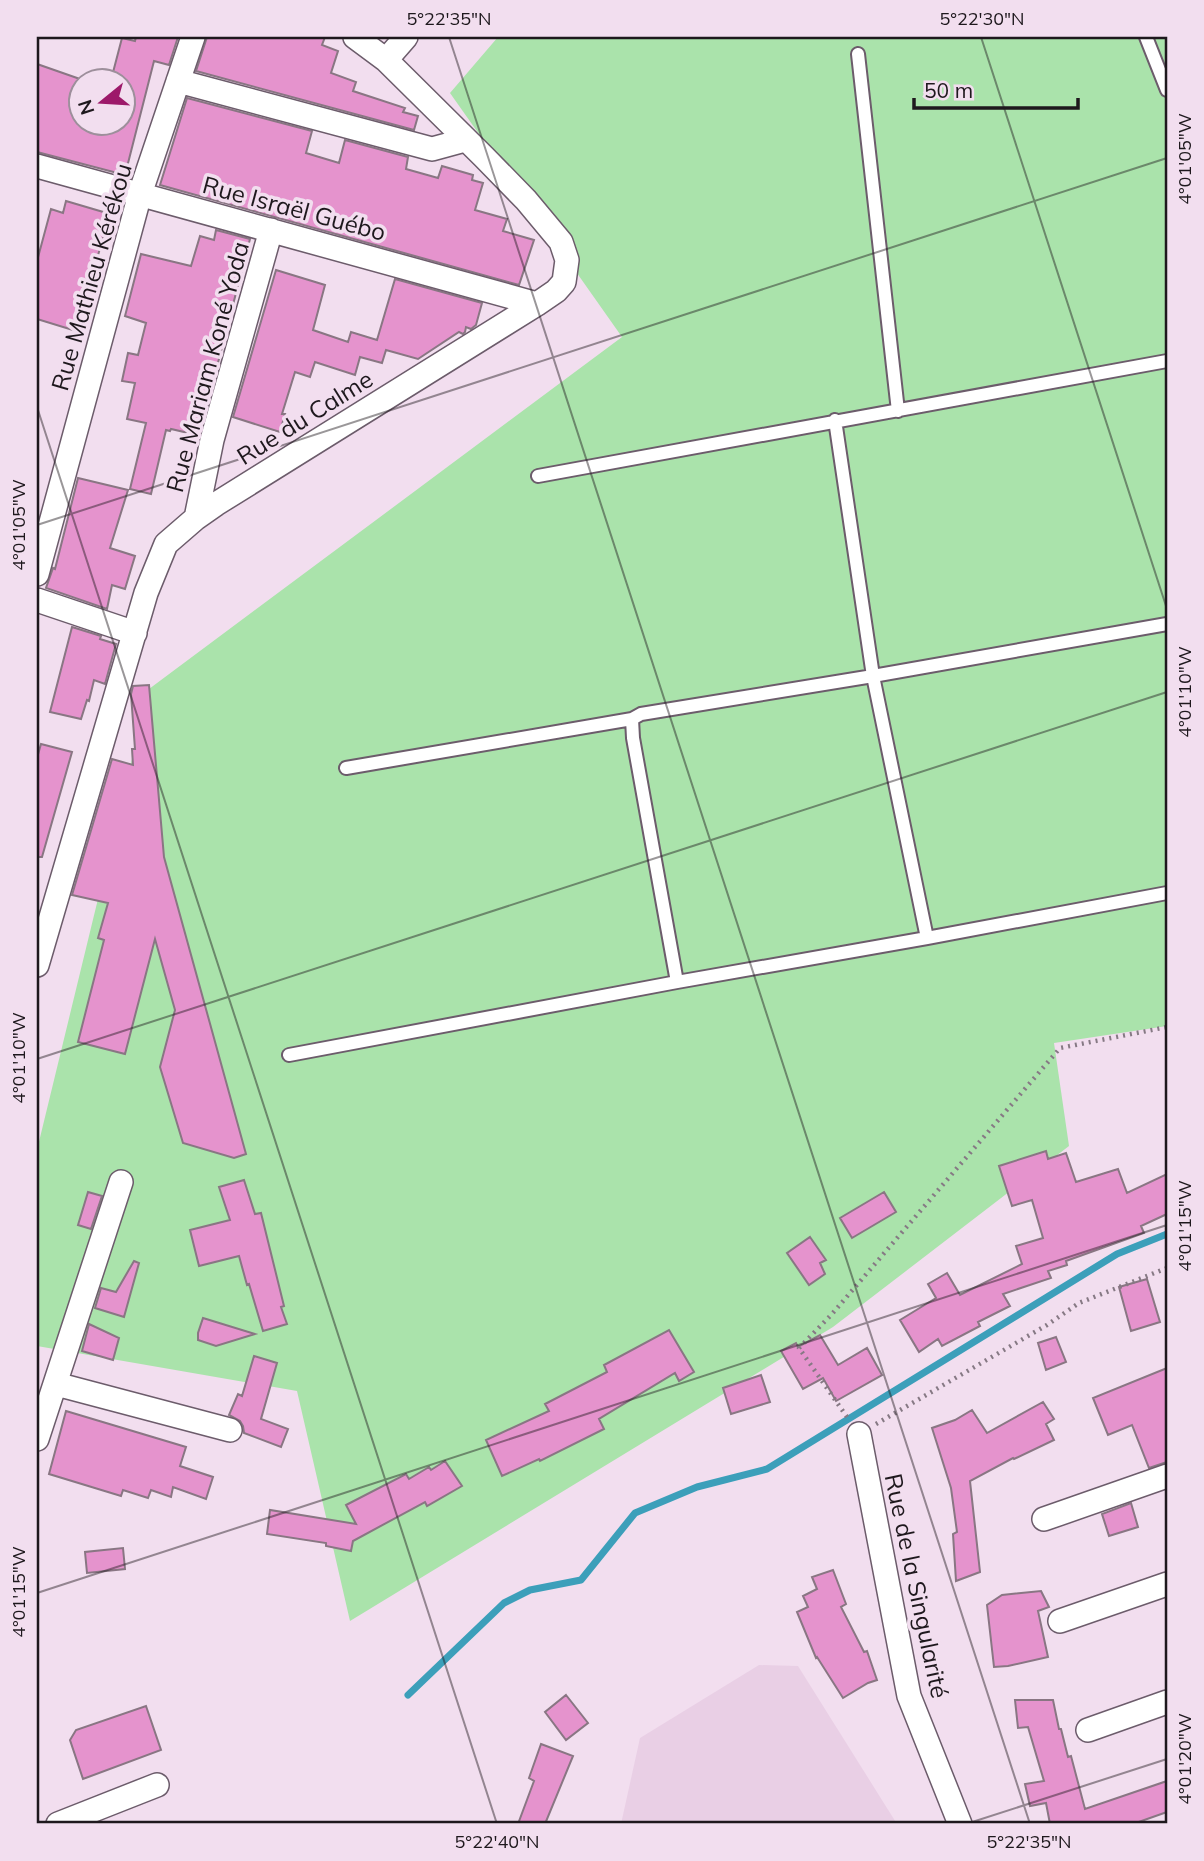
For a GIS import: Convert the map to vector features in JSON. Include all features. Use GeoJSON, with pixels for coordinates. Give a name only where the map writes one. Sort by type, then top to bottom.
{"type":"FeatureCollection","features":[{"type":"Feature","properties":{"kind":"street","name":"Rue Mathieu Kérékou"},"geometry":{"type":"LineString","coordinates":[[37,575],[140,194],[193,37]]}},
{"type":"Feature","properties":{"kind":"street","name":"Rue du Calme"},"geometry":{"type":"LineString","coordinates":[[37,965],[146,593],[166,544],[216,504],[537,304],[564,282],[567,260],[561,242],[526,200],[386,60],[355,37]]}},
{"type":"Feature","properties":{"kind":"street"},"geometry":{"type":"LineString","coordinates":[[386,60],[406,37]]}},
{"type":"Feature","properties":{"kind":"street"},"geometry":{"type":"LineString","coordinates":[[178,81],[432,149],[466,140]]}},
{"type":"Feature","properties":{"kind":"street","name":"Rue Israël Guébo"},"geometry":{"type":"LineString","coordinates":[[37,166],[537,304]]}},
{"type":"Feature","properties":{"kind":"street","name":"Rue Mariam Koné Yoda"},"geometry":{"type":"LineString","coordinates":[[196,518],[212,440],[271,230]]}},
{"type":"Feature","properties":{"kind":"street"},"geometry":{"type":"LineString","coordinates":[[37,600],[135,633]]}},
{"type":"Feature","properties":{"kind":"street"},"geometry":{"type":"LineString","coordinates":[[37,1439],[121,1182]]}},
{"type":"Feature","properties":{"kind":"street"},"geometry":{"type":"LineString","coordinates":[[55,1384],[230,1430]]}},
{"type":"Feature","properties":{"kind":"street","name":"Rue de la Singularité"},"geometry":{"type":"LineString","coordinates":[[859,1434],[909,1696],[960,1824]]}},
{"type":"Feature","properties":{"kind":"street"},"geometry":{"type":"LineString","coordinates":[[1044,1519],[1167,1476]]}},
{"type":"Feature","properties":{"kind":"street"},"geometry":{"type":"LineString","coordinates":[[1060,1621],[1167,1584]]}},
{"type":"Feature","properties":{"kind":"street"},"geometry":{"type":"LineString","coordinates":[[1088,1730],[1167,1702]]}},
{"type":"Feature","properties":{"kind":"street"},"geometry":{"type":"LineString","coordinates":[[58,1824],[157,1785]]}},
{"type":"Feature","properties":{"kind":"lane"},"geometry":{"type":"LineString","coordinates":[[1146,37],[1167,90]]}},
{"type":"Feature","properties":{"kind":"lane"},"geometry":{"type":"LineString","coordinates":[[858,54],[898,411]]}},
{"type":"Feature","properties":{"kind":"lane"},"geometry":{"type":"LineString","coordinates":[[538,476],[1167,360]]}},
{"type":"Feature","properties":{"kind":"lane"},"geometry":{"type":"LineString","coordinates":[[835,420],[873,676],[927,938]]}},
{"type":"Feature","properties":{"kind":"lane"},"geometry":{"type":"LineString","coordinates":[[346,768],[632,719],[641,714],[1167,624]]}},
{"type":"Feature","properties":{"kind":"lane"},"geometry":{"type":"LineString","coordinates":[[632,719],[633,738],[677,982]]}},
{"type":"Feature","properties":{"kind":"lane"},"geometry":{"type":"LineString","coordinates":[[289,1055],[1167,893]]}},
{"type":"Feature","properties":{"kind":"path"},"geometry":{"type":"LineString","coordinates":[[1167,1027],[1060,1048],[832,1314],[799,1348],[859,1434],[1047,1325],[1079,1303],[1167,1268]]}},
{"type":"Feature","properties":{"kind":"shaded area"},"geometry":{"type":"Polygon","coordinates":[[[759,1665],[798,1666],[897,1824],[621,1824],[640,1738],[759,1665]]]}},
{"type":"Feature","properties":{"kind":"green space"},"geometry":{"type":"Polygon","coordinates":[[[498,37],[1167,37],[1167,1026],[1054,1043],[1069,1146],[833,1327],[350,1621],[297,1391],[37,1346],[37,1150],[149,689],[622,337],[450,93],[498,37]]]}},
{"type":"Feature","properties":{"kind":"building"},"geometry":{"type":"Polygon","coordinates":[[[136,37],[178,37],[169,65],[154,61],[136,132],[136,66],[115,66],[122,38],[135,41],[136,37]]]}},
{"type":"Feature","properties":{"kind":"building"},"geometry":{"type":"Polygon","coordinates":[[[207,37],[325,37],[322,45],[338,51],[331,73],[356,82],[353,91],[405,108],[403,112],[418,116],[414,130],[196,71],[207,37]]]}},
{"type":"Feature","properties":{"kind":"building"},"geometry":{"type":"Polygon","coordinates":[[[37,64],[66,74],[66,136],[135,136],[125,175],[37,152],[37,64]]]}},
{"type":"Feature","properties":{"kind":"building"},"geometry":{"type":"Polygon","coordinates":[[[187,98],[312,131],[306,153],[339,163],[345,140],[408,157],[406,169],[438,178],[442,166],[473,175],[472,180],[483,183],[475,210],[507,219],[503,231],[534,240],[519,285],[160,185],[187,98]]]}},
{"type":"Feature","properties":{"kind":"building"},"geometry":{"type":"Polygon","coordinates":[[[66,201],[110,214],[76,331],[37,319],[37,261],[51,209],[63,213],[66,201]]]}},
{"type":"Feature","properties":{"kind":"building"},"geometry":{"type":"Polygon","coordinates":[[[216,230],[250,239],[206,409],[197,435],[166,430],[151,494],[130,489],[146,423],[127,419],[135,383],[122,381],[128,353],[138,355],[146,323],[125,316],[141,254],[191,266],[200,236],[214,240],[216,230]]]}},
{"type":"Feature","properties":{"kind":"building"},"geometry":{"type":"Polygon","coordinates":[[[276,270],[325,285],[313,330],[348,342],[351,332],[377,340],[395,279],[482,303],[476,325],[471,329],[466,327],[463,334],[459,332],[418,359],[386,350],[382,363],[360,357],[355,375],[315,362],[310,377],[295,372],[282,414],[285,414],[280,432],[233,417],[276,270]]]}},
{"type":"Feature","properties":{"kind":"building"},"geometry":{"type":"Polygon","coordinates":[[[78,478],[128,490],[110,548],[135,556],[125,589],[112,585],[107,609],[46,588],[53,568],[55,569],[78,478]]]}},
{"type":"Feature","properties":{"kind":"building"},"geometry":{"type":"Polygon","coordinates":[[[72,627],[116,644],[105,684],[94,680],[81,719],[50,712],[72,627]]]}},
{"type":"Feature","properties":{"kind":"building"},"geometry":{"type":"Polygon","coordinates":[[[149,685],[164,857],[246,1154],[234,1158],[183,1143],[160,1067],[175,1010],[155,939],[125,1054],[78,1042],[104,940],[98,938],[108,903],[72,895],[112,759],[133,765],[133,686],[149,685]]]}},
{"type":"Feature","properties":{"kind":"building"},"geometry":{"type":"Polygon","coordinates":[[[41,744],[72,752],[42,857],[37,857],[37,758],[41,744]]]}},
{"type":"Feature","properties":{"kind":"building"},"geometry":{"type":"Polygon","coordinates":[[[1046,1151],[1048,1159],[1066,1153],[1076,1182],[1118,1169],[1127,1193],[1167,1174],[1167,1214],[1141,1226],[1144,1233],[1066,1261],[1067,1265],[1048,1271],[1051,1278],[1003,1294],[1010,1306],[978,1322],[980,1326],[942,1346],[938,1339],[919,1352],[900,1320],[936,1298],[928,1284],[947,1273],[960,1295],[1022,1264],[1016,1246],[1043,1238],[1032,1200],[1012,1206],[999,1166],[1046,1151]]]}},
{"type":"Feature","properties":{"kind":"building"},"geometry":{"type":"Polygon","coordinates":[[[244,1180],[255,1214],[261,1213],[287,1324],[263,1331],[239,1256],[199,1266],[190,1230],[230,1220],[219,1187],[244,1180]]]}},
{"type":"Feature","properties":{"kind":"building"},"geometry":{"type":"Polygon","coordinates":[[[88,1192],[102,1196],[91,1229],[78,1225],[88,1192]]]}},
{"type":"Feature","properties":{"kind":"building"},"geometry":{"type":"Polygon","coordinates":[[[884,1192],[896,1212],[852,1238],[840,1218],[884,1192]]]}},
{"type":"Feature","properties":{"kind":"building"},"geometry":{"type":"Polygon","coordinates":[[[810,1237],[826,1260],[820,1263],[825,1274],[809,1285],[787,1253],[810,1237]]]}},
{"type":"Feature","properties":{"kind":"building"},"geometry":{"type":"Polygon","coordinates":[[[134,1261],[139,1263],[124,1317],[95,1308],[101,1288],[116,1292],[134,1261]]]}},
{"type":"Feature","properties":{"kind":"building"},"geometry":{"type":"Polygon","coordinates":[[[1147,1279],[1160,1322],[1131,1331],[1119,1287],[1147,1279]]]}},
{"type":"Feature","properties":{"kind":"building"},"geometry":{"type":"Polygon","coordinates":[[[203,1318],[255,1334],[216,1346],[198,1340],[203,1318]]]}},
{"type":"Feature","properties":{"kind":"building"},"geometry":{"type":"Polygon","coordinates":[[[89,1324],[119,1338],[113,1360],[82,1351],[89,1324]]]}},
{"type":"Feature","properties":{"kind":"building"},"geometry":{"type":"Polygon","coordinates":[[[669,1330],[694,1372],[679,1381],[675,1373],[599,1419],[604,1429],[540,1461],[539,1459],[502,1476],[486,1440],[549,1411],[545,1404],[607,1372],[604,1365],[669,1330]]]}},
{"type":"Feature","properties":{"kind":"building"},"geometry":{"type":"Polygon","coordinates":[[[820,1335],[838,1365],[867,1348],[882,1375],[836,1401],[823,1378],[803,1389],[781,1351],[796,1343],[798,1347],[820,1335]]]}},
{"type":"Feature","properties":{"kind":"building"},"geometry":{"type":"Polygon","coordinates":[[[1056,1337],[1066,1362],[1046,1370],[1038,1343],[1056,1337]]]}},
{"type":"Feature","properties":{"kind":"building"},"geometry":{"type":"Polygon","coordinates":[[[254,1356],[277,1363],[261,1419],[288,1429],[281,1447],[244,1433],[240,1421],[229,1415],[238,1394],[242,1396],[254,1356]]]}},
{"type":"Feature","properties":{"kind":"building"},"geometry":{"type":"Polygon","coordinates":[[[1167,1368],[1167,1462],[1149,1468],[1132,1425],[1108,1435],[1093,1398],[1167,1368]]]}},
{"type":"Feature","properties":{"kind":"building"},"geometry":{"type":"Polygon","coordinates":[[[761,1375],[770,1402],[731,1414],[723,1388],[761,1375]]]}},
{"type":"Feature","properties":{"kind":"building"},"geometry":{"type":"Polygon","coordinates":[[[1043,1402],[1054,1419],[1046,1424],[1054,1440],[970,1481],[980,1572],[956,1581],[953,1534],[957,1532],[951,1488],[932,1428],[955,1420],[972,1410],[987,1433],[1043,1402]]]}},
{"type":"Feature","properties":{"kind":"building"},"geometry":{"type":"Polygon","coordinates":[[[66,1411],[186,1447],[180,1466],[213,1477],[206,1499],[173,1487],[171,1497],[151,1490],[148,1498],[123,1490],[121,1496],[49,1474],[66,1411]]]}},
{"type":"Feature","properties":{"kind":"building"},"geometry":{"type":"Polygon","coordinates":[[[445,1461],[462,1486],[427,1506],[425,1502],[353,1541],[351,1551],[326,1546],[326,1543],[267,1534],[270,1510],[356,1524],[346,1505],[406,1474],[409,1479],[445,1461]]]}},
{"type":"Feature","properties":{"kind":"building"},"geometry":{"type":"Polygon","coordinates":[[[1131,1503],[1138,1527],[1109,1536],[1102,1514],[1131,1503]]]}},
{"type":"Feature","properties":{"kind":"building"},"geometry":{"type":"Polygon","coordinates":[[[123,1548],[125,1569],[87,1573],[85,1552],[123,1548]]]}},
{"type":"Feature","properties":{"kind":"building"},"geometry":{"type":"Polygon","coordinates":[[[833,1570],[846,1604],[841,1607],[864,1652],[867,1651],[877,1680],[843,1698],[816,1658],[797,1612],[808,1607],[803,1596],[817,1589],[812,1577],[833,1570]]]}},
{"type":"Feature","properties":{"kind":"building"},"geometry":{"type":"Polygon","coordinates":[[[1041,1591],[1049,1607],[1038,1611],[1048,1657],[994,1667],[987,1605],[1002,1595],[1041,1591]]]}},
{"type":"Feature","properties":{"kind":"building"},"geometry":{"type":"Polygon","coordinates":[[[566,1695],[588,1723],[566,1740],[545,1712],[566,1695]]]}},
{"type":"Feature","properties":{"kind":"building"},"geometry":{"type":"Polygon","coordinates":[[[1015,1700],[1053,1700],[1059,1729],[1068,1757],[1071,1756],[1085,1809],[1167,1781],[1167,1812],[1133,1824],[1050,1824],[1046,1803],[1030,1806],[1025,1784],[1044,1781],[1028,1727],[1018,1728],[1015,1700]]]}},
{"type":"Feature","properties":{"kind":"building"},"geometry":{"type":"Polygon","coordinates":[[[146,1706],[161,1750],[83,1779],[70,1740],[76,1730],[146,1706]]]}},
{"type":"Feature","properties":{"kind":"building"},"geometry":{"type":"Polygon","coordinates":[[[541,1744],[573,1756],[545,1824],[518,1824],[534,1781],[529,1778],[541,1744]]]}},
{"type":"Feature","properties":{"kind":"waterway"},"geometry":{"type":"LineString","coordinates":[[408,1695],[504,1603],[530,1590],[581,1580],[635,1513],[697,1487],[767,1469],[1117,1254],[1167,1234]]}}]}
